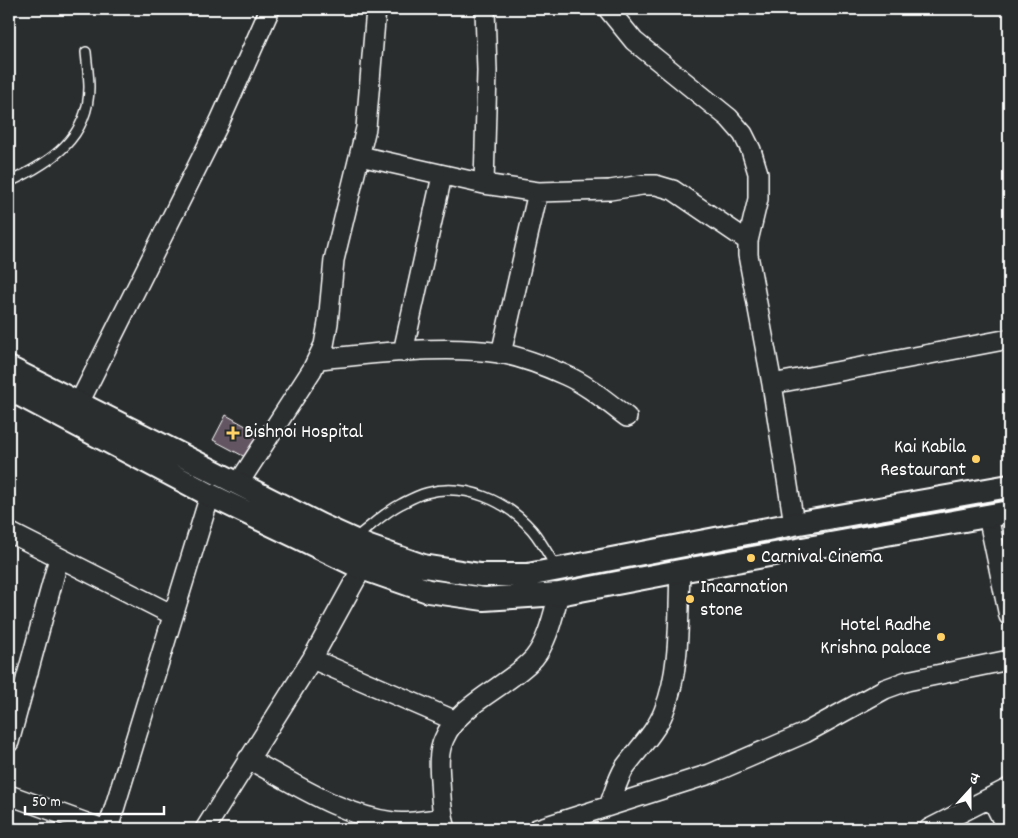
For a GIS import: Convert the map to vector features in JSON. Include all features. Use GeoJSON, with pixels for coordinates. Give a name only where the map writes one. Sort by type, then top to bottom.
{"type":"FeatureCollection","features":[{"type":"Feature","properties":{"kind":"street"},"geometry":{"type":"LineString","coordinates":[[79,403],[220,121],[270,9]]}},
{"type":"Feature","properties":{"kind":"street"},"geometry":{"type":"LineString","coordinates":[[238,484],[318,359],[324,345],[334,260],[366,128],[376,9]]}},
{"type":"Feature","properties":{"kind":"street"},"geometry":{"type":"LineString","coordinates":[[484,184],[487,71],[485,9]]}},
{"type":"Feature","properties":{"kind":"street"},"geometry":{"type":"LineString","coordinates":[[614,11],[634,42],[729,118],[743,134],[751,150],[758,173],[758,199],[748,241],[748,255],[772,384],[794,524]]}},
{"type":"Feature","properties":{"kind":"street"},"geometry":{"type":"LineString","coordinates":[[360,156],[442,176],[538,192],[610,190],[642,185],[656,185],[673,190],[748,241]]}},
{"type":"Feature","properties":{"kind":"street"},"geometry":{"type":"LineString","coordinates":[[403,352],[442,176]]}},
{"type":"Feature","properties":{"kind":"street"},"geometry":{"type":"LineString","coordinates":[[502,354],[538,192]]}},
{"type":"Feature","properties":{"kind":"street"},"geometry":{"type":"LineString","coordinates":[[772,384],[1009,339]]}},
{"type":"Feature","properties":{"kind":"street"},"geometry":{"type":"LineString","coordinates":[[318,359],[403,352],[460,350],[502,354],[566,375],[594,392],[627,417]]}},
{"type":"Feature","properties":{"kind":"street"},"geometry":{"type":"LineString","coordinates":[[9,368],[353,540],[423,566],[480,575],[528,575],[794,524],[1009,486]]}},
{"type":"Feature","properties":{"kind":"street"},"geometry":{"type":"LineString","coordinates":[[9,389],[210,495],[362,568],[428,591],[484,599],[559,594],[999,514],[1009,616]]}},
{"type":"Feature","properties":{"kind":"street"},"geometry":{"type":"LineString","coordinates":[[108,829],[210,495]]}},
{"type":"Feature","properties":{"kind":"street"},"geometry":{"type":"LineString","coordinates":[[9,532],[174,615]]}},
{"type":"Feature","properties":{"kind":"street"},"geometry":{"type":"LineString","coordinates":[[9,742],[59,558]]}},
{"type":"Feature","properties":{"kind":"street"},"geometry":{"type":"LineString","coordinates":[[205,829],[312,659],[362,568]]}},
{"type":"Feature","properties":{"kind":"street"},"geometry":{"type":"LineString","coordinates":[[609,806],[624,769],[653,732],[664,712],[670,690],[677,639],[680,571]]}},
{"type":"Feature","properties":{"kind":"street"},"geometry":{"type":"LineString","coordinates":[[248,759],[336,806],[360,814],[393,822],[445,824],[439,758],[444,738],[456,721],[470,708],[522,670],[535,656],[546,639],[559,594]]}},
{"type":"Feature","properties":{"kind":"street"},"geometry":{"type":"LineString","coordinates":[[312,659],[456,721]]}},
{"type":"Feature","properties":{"kind":"street"},"geometry":{"type":"LineString","coordinates":[[537,829],[570,824],[609,806],[710,774],[805,733],[885,689],[907,681],[1009,660]]}},
{"type":"Feature","properties":{"kind":"street"},"geometry":{"type":"LineString","coordinates":[[929,829],[1009,788]]}},
{"type":"Feature","properties":{"kind":"street"},"geometry":{"type":"LineString","coordinates":[[9,795],[102,829]]}},
{"type":"Feature","properties":{"kind":"street"},"geometry":{"type":"LineString","coordinates":[[991,797],[1007,829]]}},
{"type":"Feature","properties":{"kind":"lane"},"geometry":{"type":"LineString","coordinates":[[9,182],[36,169],[60,152],[77,131],[84,115],[89,89],[86,52]]}},
{"type":"Feature","properties":{"kind":"lane"},"geometry":{"type":"LineString","coordinates":[[353,540],[399,505],[425,493],[445,490],[472,492],[496,501],[516,514],[533,531],[558,569]]}},
{"type":"Feature","properties":{"kind":"building"},"geometry":{"type":"Polygon","coordinates":[[[226,415],[260,434],[247,458],[213,440],[226,415]]]}},
{"type":"Feature","properties":{"kind":"place","name":"Bishnoi Hospital"},"geometry":{"type":"Point","coordinates":[233,433]}},
{"type":"Feature","properties":{"kind":"place","name":"Kai Kabila Restaurant"},"geometry":{"type":"Point","coordinates":[976,459]}},
{"type":"Feature","properties":{"kind":"place","name":"Carnival Cinema"},"geometry":{"type":"Point","coordinates":[751,558]}},
{"type":"Feature","properties":{"kind":"place","name":"Incarnation stone"},"geometry":{"type":"Point","coordinates":[690,599]}},
{"type":"Feature","properties":{"kind":"place","name":"Hotel Radhe Krishna palace"},"geometry":{"type":"Point","coordinates":[941,637]}}]}
